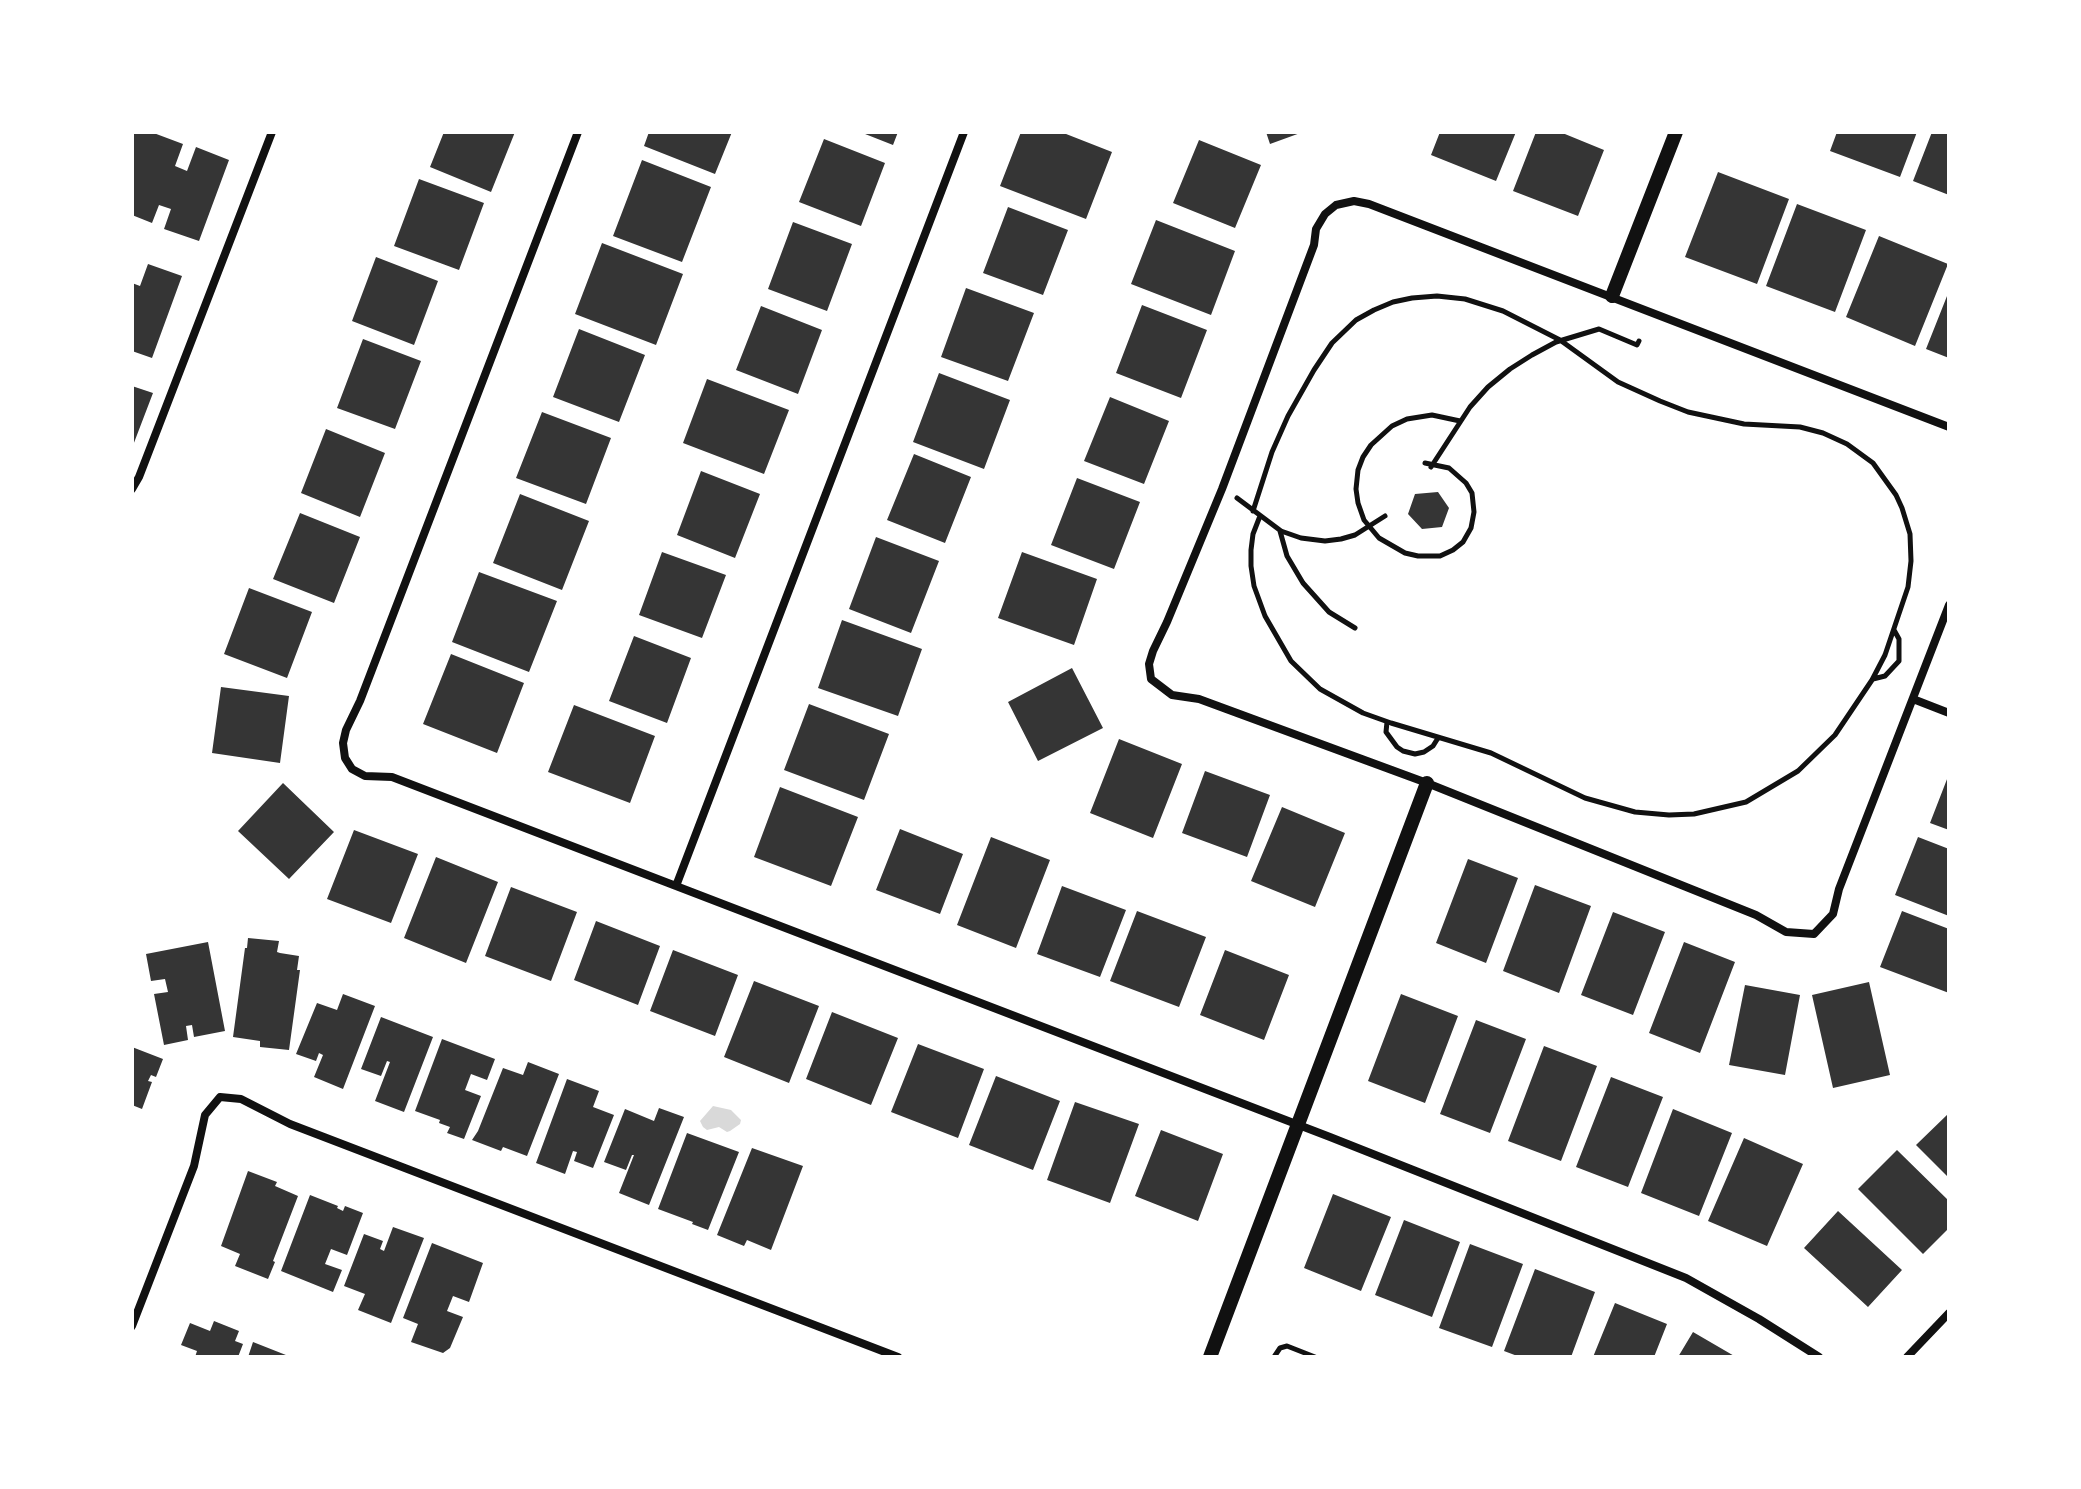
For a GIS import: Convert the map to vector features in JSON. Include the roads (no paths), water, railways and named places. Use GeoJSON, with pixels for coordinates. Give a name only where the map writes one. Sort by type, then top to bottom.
{"type":"FeatureCollection","features":[{"type":"Feature","properties":{"kind":"street"},"geometry":{"type":"LineString","coordinates":[[132,489],[272,132]]}},
{"type":"Feature","properties":{"kind":"street"},"geometry":{"type":"LineString","coordinates":[[578,132],[360,701],[346,730],[343,743],[345,758],[352,769],[365,776],[392,777],[1686,1278],[1819,1357]]}},
{"type":"Feature","properties":{"kind":"street"},"geometry":{"type":"LineString","coordinates":[[676,886],[964,132]]}},
{"type":"Feature","properties":{"kind":"street"},"geometry":{"type":"LineString","coordinates":[[1612,296],[1676,132]]}},
{"type":"Feature","properties":{"kind":"street"},"geometry":{"type":"LineString","coordinates":[[1949,427],[1369,204],[1354,201],[1336,205],[1325,214],[1316,229],[1314,245],[1222,489],[1149,664],[1151,679],[1172,695],[1199,699],[1427,783],[1756,915],[1786,932],[1814,934],[1833,914],[1839,889],[1949,605]]}},
{"type":"Feature","properties":{"kind":"street"},"geometry":{"type":"LineString","coordinates":[[1913,699],[1949,713]]}},
{"type":"Feature","properties":{"kind":"street"},"geometry":{"type":"LineString","coordinates":[[1210,1357],[1427,783]]}},
{"type":"Feature","properties":{"kind":"street"},"geometry":{"type":"LineString","coordinates":[[132,1326],[194,1166],[205,1115],[220,1097],[241,1099],[290,1124],[898,1357]]}},
{"type":"Feature","properties":{"kind":"street"},"geometry":{"type":"LineString","coordinates":[[1907,1357],[1949,1313]]}}]}
